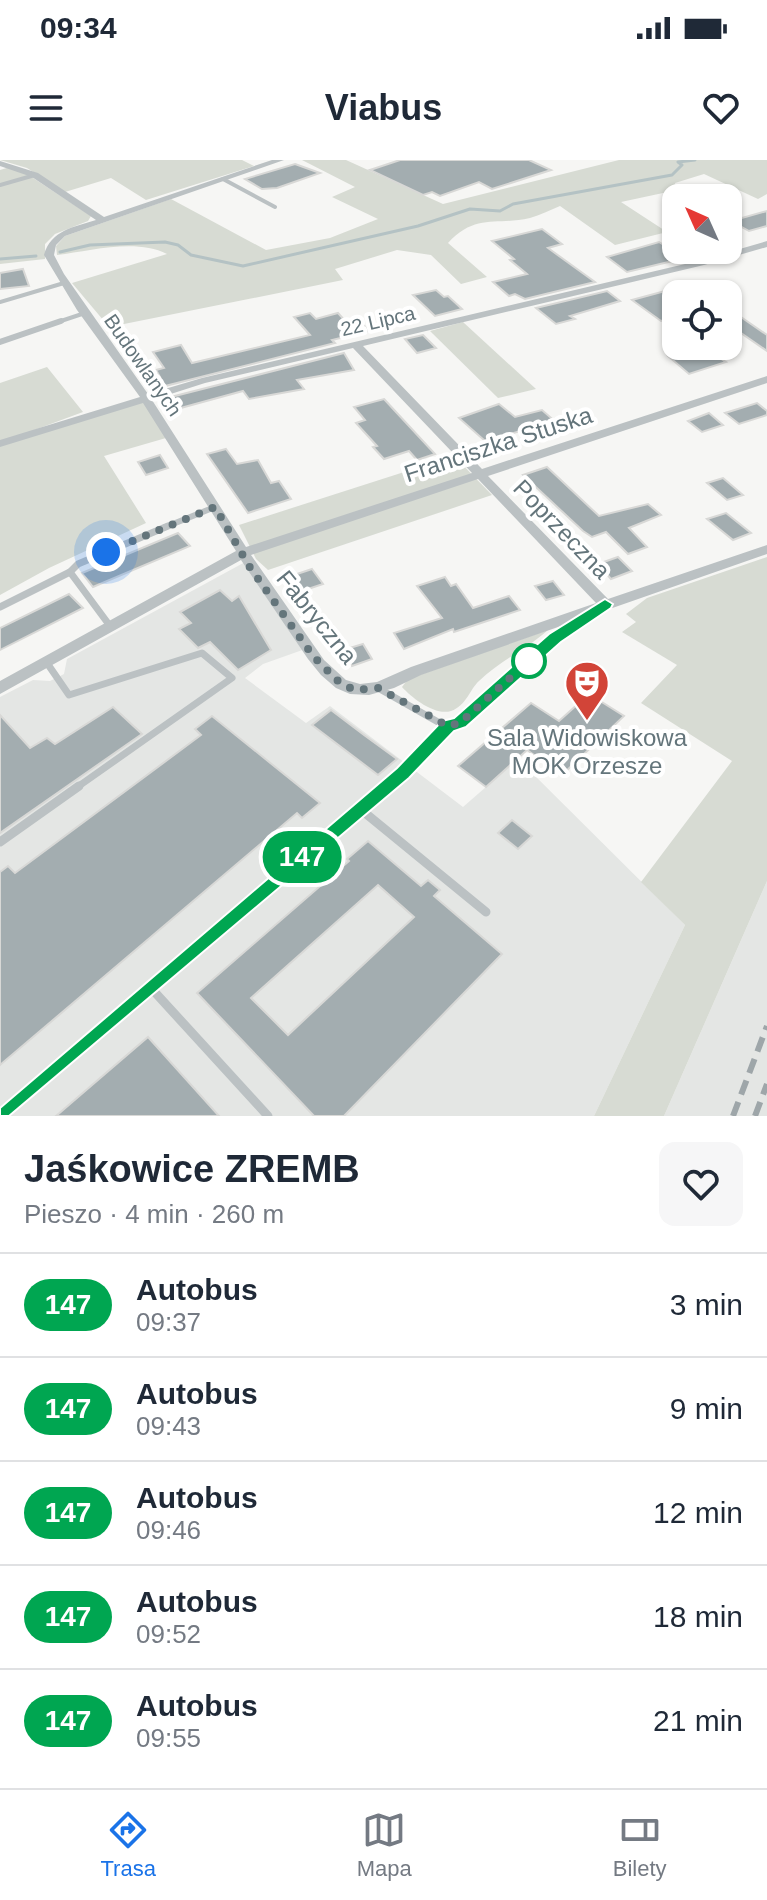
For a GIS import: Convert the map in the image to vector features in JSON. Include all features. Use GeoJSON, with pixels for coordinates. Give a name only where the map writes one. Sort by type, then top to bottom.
{"type":"FeatureCollection","features":[{"type":"Feature","properties":{"kind":"street"},"geometry":{"type":"LineString","coordinates":[[247,160],[260,167]]}},
{"type":"Feature","properties":{"kind":"street","name":"Budowlanych"},"geometry":{"type":"LineString","coordinates":[[243,553],[145,397],[64,283],[49,255],[52,244],[62,234],[280,160]]}},
{"type":"Feature","properties":{"kind":"street"},"geometry":{"type":"LineString","coordinates":[[0,163],[35,175],[101,219]]}},
{"type":"Feature","properties":{"kind":"street","name":"22 Lipca"},"geometry":{"type":"LineString","coordinates":[[0,444],[145,397],[704,262],[767,244]]}},
{"type":"Feature","properties":{"kind":"street","name":"Poprzeczna"},"geometry":{"type":"LineString","coordinates":[[356,345],[605,604]]}},
{"type":"Feature","properties":{"kind":"street","name":"Franciszka Stuska"},"geometry":{"type":"LineString","coordinates":[[243,553],[767,379]]}},
{"type":"Feature","properties":{"kind":"street"},"geometry":{"type":"LineString","coordinates":[[378,688],[416,671],[767,549]]}},
{"type":"Feature","properties":{"kind":"street"},"geometry":{"type":"LineString","coordinates":[[1,687],[243,553]]}},
{"type":"Feature","properties":{"kind":"street","name":"Fabryczna"},"geometry":{"type":"LineString","coordinates":[[243,553],[313,656],[340,683],[355,690],[378,688]]}},
{"type":"Feature","properties":{"kind":"lane"},"geometry":{"type":"LineString","coordinates":[[0,185],[35,175]]}},
{"type":"Feature","properties":{"kind":"lane"},"geometry":{"type":"LineString","coordinates":[[223,179],[275,207]]}},
{"type":"Feature","properties":{"kind":"lane"},"geometry":{"type":"LineString","coordinates":[[0,302],[64,283]]}},
{"type":"Feature","properties":{"kind":"lane"},"geometry":{"type":"LineString","coordinates":[[0,342],[85,313]]}},
{"type":"Feature","properties":{"kind":"lane"},"geometry":{"type":"LineString","coordinates":[[0,607],[70,572],[78,564],[215,507]]}},
{"type":"Feature","properties":{"kind":"lane"},"geometry":{"type":"LineString","coordinates":[[70,572],[110,626]]}},
{"type":"Feature","properties":{"kind":"lane"},"geometry":{"type":"LineString","coordinates":[[1,1116],[410,767],[448,726],[460,723],[555,638],[605,604]]}},
{"type":"Feature","properties":{"kind":"lane"},"geometry":{"type":"LineString","coordinates":[[0,842],[232,678],[202,653],[69,695],[47,663]]}},
{"type":"Feature","properties":{"kind":"lane"},"geometry":{"type":"LineString","coordinates":[[378,688],[448,726]]}},
{"type":"Feature","properties":{"kind":"lane"},"geometry":{"type":"LineString","coordinates":[[359,808],[486,912]]}},
{"type":"Feature","properties":{"kind":"lane"},"geometry":{"type":"LineString","coordinates":[[151,988],[268,1116]]}},
{"type":"Feature","properties":{"kind":"shaded area"},"geometry":{"type":"Polygon","coordinates":[[[0,160],[242,160],[254,166],[146,200],[111,178],[65,192],[27,168],[0,160]]]}},
{"type":"Feature","properties":{"kind":"shaded area"},"geometry":{"type":"Polygon","coordinates":[[[302,160],[346,160],[443,204],[619,160],[767,160],[767,194],[758,199],[742,192],[742,184],[726,184],[704,174],[675,184],[662,184],[662,193],[621,202],[662,229],[662,233],[615,245],[560,206],[530,218],[477,224],[448,243],[487,277],[461,284],[431,255],[397,250],[335,269],[343,280],[109,327],[72,283],[167,254],[155,249],[127,246],[57,255],[56,246],[65,236],[171,199],[266,250],[330,238],[378,219],[332,197],[355,187],[302,160]]]}},
{"type":"Feature","properties":{"kind":"shaded area"},"geometry":{"type":"Polygon","coordinates":[[[10,167],[24,172],[91,216],[88,221],[55,234],[45,244],[45,259],[0,264],[0,170],[10,167]]]}},
{"type":"Feature","properties":{"kind":"shaded area"},"geometry":{"type":"Polygon","coordinates":[[[463,322],[536,389],[498,398],[430,331],[463,322]]]}},
{"type":"Feature","properties":{"kind":"shaded area"},"geometry":{"type":"Polygon","coordinates":[[[47,367],[83,412],[29,432],[143,400],[166,438],[104,456],[146,523],[49,568],[0,595],[0,383],[47,367]]]}},
{"type":"Feature","properties":{"kind":"shaded area"},"geometry":{"type":"Polygon","coordinates":[[[454,456],[492,495],[268,570],[256,559],[239,525],[454,456]]]}},
{"type":"Feature","properties":{"kind":"shaded area"},"geometry":{"type":"Polygon","coordinates":[[[767,557],[767,881],[664,1116],[594,1116],[685,925],[641,882],[732,761],[641,703],[677,665],[622,632],[636,622],[626,614],[647,598],[767,557]]]}},
{"type":"Feature","properties":{"kind":"shaded area"},"geometry":{"type":"Polygon","coordinates":[[[247,561],[308,648],[263,664],[245,678],[306,723],[330,706],[463,807],[518,759],[685,925],[594,1116],[0,1116],[0,697],[33,680],[50,681],[64,674],[67,659],[247,561]]]}},
{"type":"Feature","properties":{"kind":"shaded area"},"geometry":{"type":"Polygon","coordinates":[[[548,630],[487,674],[451,711],[431,709],[402,687],[408,679],[548,630]]]}},
{"type":"Feature","properties":{"kind":"shaded area"},"geometry":{"type":"Polygon","coordinates":[[[767,881],[767,1116],[664,1116],[767,881]]]}},
{"type":"Feature","properties":{"kind":"building"},"geometry":{"type":"Polygon","coordinates":[[[400,160],[529,160],[551,170],[492,189],[479,182],[440,196],[432,192],[423,195],[370,170],[400,160]]]}},
{"type":"Feature","properties":{"kind":"building"},"geometry":{"type":"Polygon","coordinates":[[[295,164],[320,173],[277,188],[262,189],[245,179],[295,164]]]}},
{"type":"Feature","properties":{"kind":"building"},"geometry":{"type":"Polygon","coordinates":[[[767,211],[767,226],[749,231],[742,227],[742,218],[767,211]]]}},
{"type":"Feature","properties":{"kind":"building"},"geometry":{"type":"Polygon","coordinates":[[[542,229],[562,244],[548,248],[595,282],[525,299],[515,294],[509,296],[493,282],[527,274],[492,241],[542,229]]]}},
{"type":"Feature","properties":{"kind":"building"},"geometry":{"type":"Polygon","coordinates":[[[659,242],[662,244],[662,264],[627,272],[607,257],[659,242]]]}},
{"type":"Feature","properties":{"kind":"building"},"geometry":{"type":"Polygon","coordinates":[[[23,269],[29,286],[0,289],[0,273],[23,269]]]}},
{"type":"Feature","properties":{"kind":"building"},"geometry":{"type":"Polygon","coordinates":[[[436,290],[462,309],[435,316],[413,295],[436,290]]]}},
{"type":"Feature","properties":{"kind":"building"},"geometry":{"type":"Polygon","coordinates":[[[607,291],[620,301],[570,316],[575,319],[556,324],[536,308],[607,291]]]}},
{"type":"Feature","properties":{"kind":"building"},"geometry":{"type":"Polygon","coordinates":[[[662,292],[662,321],[661,321],[632,300],[662,292]]]}},
{"type":"Feature","properties":{"kind":"building"},"geometry":{"type":"Polygon","coordinates":[[[310,313],[316,319],[338,313],[346,322],[358,319],[369,331],[332,340],[335,343],[165,386],[156,370],[164,368],[153,352],[181,345],[192,363],[310,335],[294,317],[310,313]]]}},
{"type":"Feature","properties":{"kind":"building"},"geometry":{"type":"Polygon","coordinates":[[[742,318],[767,335],[767,351],[742,334],[742,318]]]}},
{"type":"Feature","properties":{"kind":"building"},"geometry":{"type":"Polygon","coordinates":[[[423,335],[436,348],[417,353],[405,339],[423,335]]]}},
{"type":"Feature","properties":{"kind":"building"},"geometry":{"type":"Polygon","coordinates":[[[344,353],[354,370],[297,380],[304,389],[249,399],[243,391],[177,409],[171,397],[344,353]]]}},
{"type":"Feature","properties":{"kind":"building"},"geometry":{"type":"Polygon","coordinates":[[[673,360],[726,362],[689,374],[673,360]]]}},
{"type":"Feature","properties":{"kind":"building"},"geometry":{"type":"Polygon","coordinates":[[[384,399],[435,454],[417,460],[409,451],[384,459],[373,447],[377,446],[356,423],[365,420],[354,407],[384,399]]]}},
{"type":"Feature","properties":{"kind":"building"},"geometry":{"type":"Polygon","coordinates":[[[757,403],[767,411],[767,415],[739,424],[725,413],[757,403]]]}},
{"type":"Feature","properties":{"kind":"building"},"geometry":{"type":"Polygon","coordinates":[[[499,404],[515,417],[542,410],[565,430],[547,436],[539,435],[531,428],[485,441],[459,418],[499,404]]]}},
{"type":"Feature","properties":{"kind":"building"},"geometry":{"type":"Polygon","coordinates":[[[709,413],[723,425],[702,432],[688,421],[709,413]]]}},
{"type":"Feature","properties":{"kind":"building"},"geometry":{"type":"Polygon","coordinates":[[[226,449],[237,464],[258,460],[271,483],[279,481],[291,499],[248,513],[207,454],[226,449]]]}},
{"type":"Feature","properties":{"kind":"building"},"geometry":{"type":"Polygon","coordinates":[[[160,455],[168,468],[146,475],[138,462],[160,455]]]}},
{"type":"Feature","properties":{"kind":"building"},"geometry":{"type":"Polygon","coordinates":[[[547,467],[599,516],[648,504],[661,515],[629,528],[647,547],[628,554],[606,532],[592,537],[583,531],[523,475],[547,467]]]}},
{"type":"Feature","properties":{"kind":"building"},"geometry":{"type":"Polygon","coordinates":[[[723,478],[743,495],[727,500],[707,483],[723,478]]]}},
{"type":"Feature","properties":{"kind":"building"},"geometry":{"type":"Polygon","coordinates":[[[726,513],[751,533],[733,540],[707,519],[726,513]]]}},
{"type":"Feature","properties":{"kind":"building"},"geometry":{"type":"Polygon","coordinates":[[[178,533],[190,546],[93,587],[82,573],[178,533]]]}},
{"type":"Feature","properties":{"kind":"building"},"geometry":{"type":"Polygon","coordinates":[[[618,557],[632,571],[611,579],[598,564],[618,557]]]}},
{"type":"Feature","properties":{"kind":"building"},"geometry":{"type":"Polygon","coordinates":[[[312,569],[323,584],[302,591],[291,576],[312,569]]]}},
{"type":"Feature","properties":{"kind":"building"},"geometry":{"type":"Polygon","coordinates":[[[445,577],[451,586],[456,584],[473,608],[509,596],[520,610],[454,632],[453,629],[404,649],[394,633],[442,618],[417,586],[445,577]]]}},
{"type":"Feature","properties":{"kind":"building"},"geometry":{"type":"Polygon","coordinates":[[[553,581],[564,595],[546,600],[535,586],[553,581]]]}},
{"type":"Feature","properties":{"kind":"building"},"geometry":{"type":"Polygon","coordinates":[[[220,590],[232,601],[239,596],[271,650],[238,670],[210,642],[198,648],[179,629],[191,623],[180,612],[220,590]]]}},
{"type":"Feature","properties":{"kind":"building"},"geometry":{"type":"Polygon","coordinates":[[[69,594],[83,608],[0,650],[0,628],[69,594]]]}},
{"type":"Feature","properties":{"kind":"building"},"geometry":{"type":"Polygon","coordinates":[[[363,644],[372,659],[352,666],[343,650],[363,644]]]}},
{"type":"Feature","properties":{"kind":"building"},"geometry":{"type":"Polygon","coordinates":[[[589,694],[624,716],[562,775],[527,750],[486,787],[458,766],[531,703],[559,721],[589,694]]]}},
{"type":"Feature","properties":{"kind":"building"},"geometry":{"type":"Polygon","coordinates":[[[113,707],[142,734],[0,833],[0,715],[30,748],[47,738],[55,744],[113,707]]]}},
{"type":"Feature","properties":{"kind":"building"},"geometry":{"type":"Polygon","coordinates":[[[331,710],[397,759],[378,775],[312,725],[331,710]]]}},
{"type":"Feature","properties":{"kind":"building"},"geometry":{"type":"Polygon","coordinates":[[[212,716],[320,803],[302,818],[297,813],[0,1065],[0,872],[8,866],[15,873],[201,735],[195,729],[212,716]]]}},
{"type":"Feature","properties":{"kind":"building"},"geometry":{"type":"Polygon","coordinates":[[[512,820],[532,836],[518,849],[498,833],[512,820]]]}},
{"type":"Feature","properties":{"kind":"building"},"geometry":{"type":"Polygon","coordinates":[[[368,841],[421,886],[428,880],[440,890],[434,896],[502,954],[344,1116],[314,1116],[197,993],[349,861],[347,859],[368,841]],[[378,885],[251,998],[288,1035],[414,917],[378,885]]]}},
{"type":"Feature","properties":{"kind":"building"},"geometry":{"type":"Polygon","coordinates":[[[148,1037],[219,1116],[56,1116],[148,1037]]]}},
{"type":"Feature","properties":{"kind":"waterway"},"geometry":{"type":"LineString","coordinates":[[60,252],[90,245],[165,242],[178,245],[191,255],[243,266],[418,226],[470,209],[500,211],[513,204],[672,175],[682,165],[678,162],[695,160]]}},
{"type":"Feature","properties":{"kind":"waterway"},"geometry":{"type":"LineString","coordinates":[[0,259],[36,256]]}},
{"type":"Feature","properties":{"kind":"railway"},"geometry":{"type":"LineString","coordinates":[[733,1116],[767,1026]]}},
{"type":"Feature","properties":{"kind":"railway"},"geometry":{"type":"LineString","coordinates":[[755,1116],[767,1084]]}},
{"type":"Feature","properties":{"kind":"bus line","name":"147"},"geometry":{"type":"LineString","coordinates":[[1,1116],[403,773],[448,726],[460,723],[555,638],[605,604]]}},
{"type":"Feature","properties":{"kind":"place","name":"Sala Widowiskowa MOK Orzesze"},"geometry":{"type":"Point","coordinates":[587,722]}},
{"type":"Feature","properties":{"kind":"route"},"geometry":{"type":"LineString","coordinates":[[106,552],[215,507],[249,566],[313,656],[340,683],[355,690],[378,688],[448,726],[460,723],[531,659],[529,661]]}}]}
